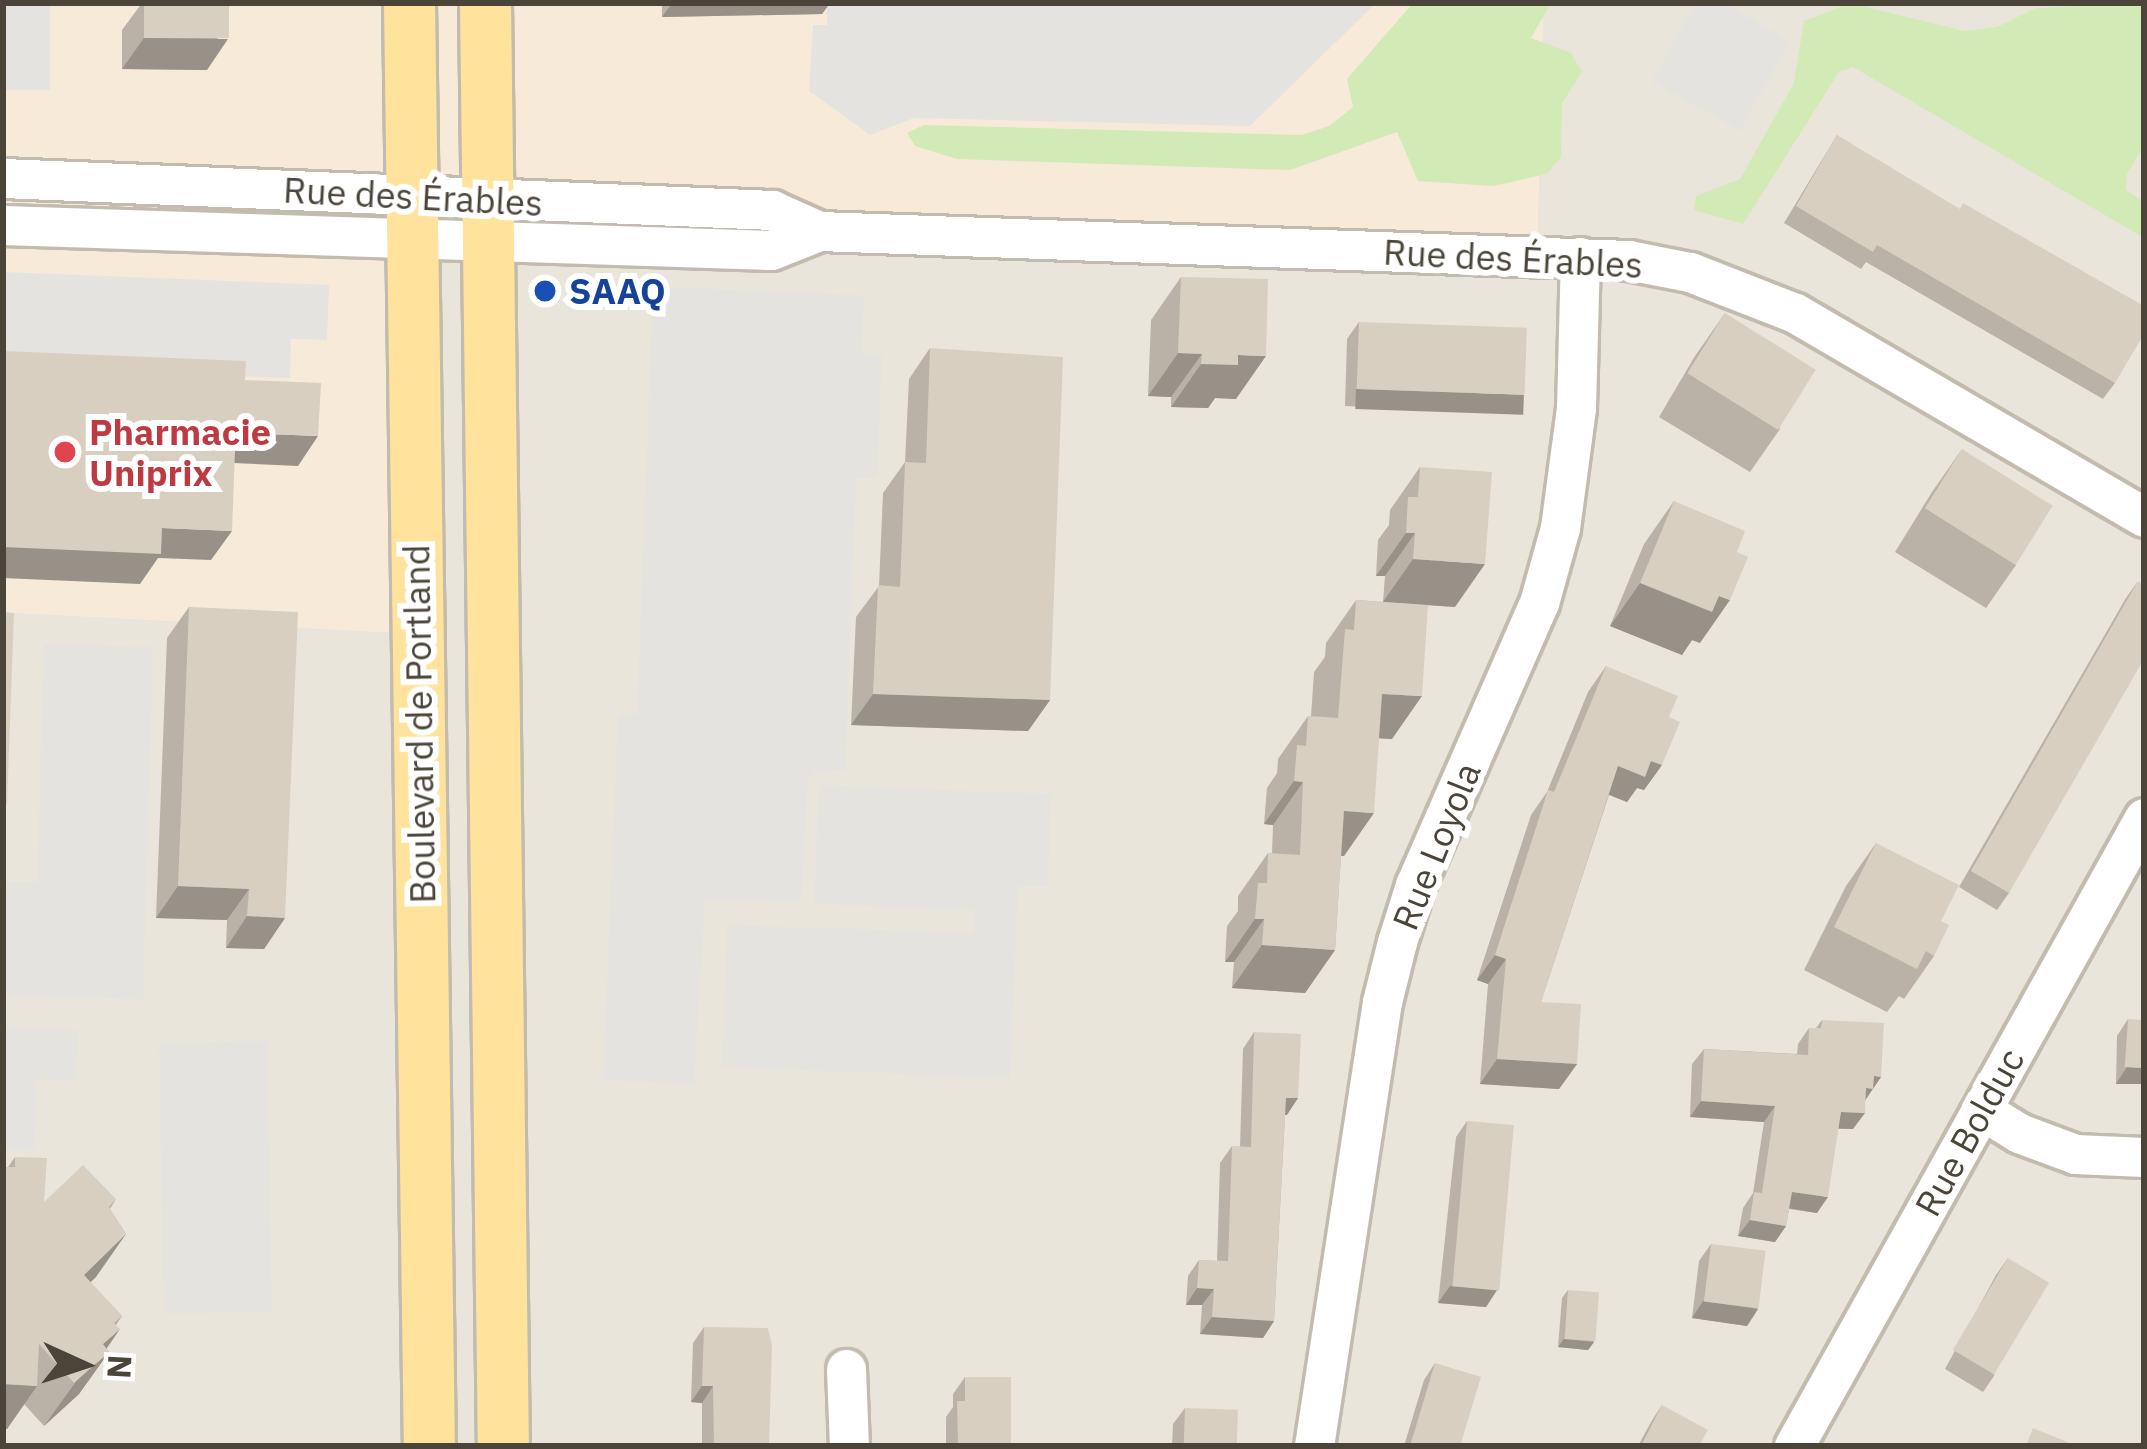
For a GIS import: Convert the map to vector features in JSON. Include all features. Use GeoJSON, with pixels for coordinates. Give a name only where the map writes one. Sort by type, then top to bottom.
{"type":"FeatureCollection","features":[{"type":"Feature","properties":{"kind":"main road","name":"Boulevard de Portland"},"geometry":{"type":"LineString","coordinates":[[409,3],[429,1446]]}},
{"type":"Feature","properties":{"kind":"main road","name":"Boulevard de Portland"},"geometry":{"type":"LineString","coordinates":[[485,3],[503,1446]]}},
{"type":"Feature","properties":{"kind":"street","name":"Rue des Érables"},"geometry":{"type":"LineString","coordinates":[[3,178],[771,250],[819,231],[1580,257],[1690,272],[1795,314],[2144,517]]}},
{"type":"Feature","properties":{"kind":"street","name":"Rue des Érables"},"geometry":{"type":"LineString","coordinates":[[3,225],[411,216]]}},
{"type":"Feature","properties":{"kind":"street","name":"Rue Loyola"},"geometry":{"type":"LineString","coordinates":[[1314,1446],[1382,1002],[1396,943],[1415,885],[1539,603],[1560,528],[1576,408],[1580,257]]}},
{"type":"Feature","properties":{"kind":"street","name":"Rue Bolduc"},"geometry":{"type":"LineString","coordinates":[[1794,1446],[2144,818]]}},
{"type":"Feature","properties":{"kind":"street"},"geometry":{"type":"LineString","coordinates":[[1982,1110],[2019,1133],[2074,1154],[2144,1157]]}},
{"type":"Feature","properties":{"kind":"street"},"geometry":{"type":"LineString","coordinates":[[846,1369],[849,1446]]}},
{"type":"Feature","properties":{"kind":"shaded area"},"geometry":{"type":"Polygon","coordinates":[[[3,3],[1543,3],[1537,255],[439,219],[442,635],[3,612],[3,3]]]}},
{"type":"Feature","properties":{"kind":"shaded area"},"geometry":{"type":"Polygon","coordinates":[[[3,3],[50,3],[50,90],[3,90],[3,3]]]}},
{"type":"Feature","properties":{"kind":"shaded area"},"geometry":{"type":"Polygon","coordinates":[[[827,3],[1376,3],[1250,126],[914,118],[870,135],[809,91],[813,25],[827,25],[827,3]]]}},
{"type":"Feature","properties":{"kind":"shaded area"},"geometry":{"type":"Polygon","coordinates":[[[1543,3],[2144,3],[2144,1446],[3,1446],[3,612],[442,635],[438,219],[1537,254],[1543,3]]]}},
{"type":"Feature","properties":{"kind":"shaded area"},"geometry":{"type":"Polygon","coordinates":[[[1695,3],[1723,3],[1790,41],[1740,131],[1652,81],[1695,3]]]}},
{"type":"Feature","properties":{"kind":"shaded area"},"geometry":{"type":"Polygon","coordinates":[[[3,272],[329,285],[327,340],[291,339],[290,378],[3,368],[3,272]]]}},
{"type":"Feature","properties":{"kind":"shaded area"},"geometry":{"type":"Polygon","coordinates":[[[653,287],[864,295],[861,354],[882,356],[877,478],[856,478],[845,770],[817,771],[808,779],[801,901],[705,899],[694,1084],[603,1080],[618,715],[637,714],[653,287]]]}},
{"type":"Feature","properties":{"kind":"shaded area"},"geometry":{"type":"Polygon","coordinates":[[[44,644],[153,647],[143,999],[3,995],[3,882],[37,882],[44,644]]]}},
{"type":"Feature","properties":{"kind":"shaded area"},"geometry":{"type":"Polygon","coordinates":[[[819,785],[1051,794],[1048,886],[1018,886],[1010,1078],[722,1067],[727,925],[974,933],[974,910],[814,904],[819,785]]]}},
{"type":"Feature","properties":{"kind":"shaded area"},"geometry":{"type":"Polygon","coordinates":[[[3,1027],[78,1030],[76,1079],[37,1079],[34,1149],[3,1148],[3,1027]]]}},
{"type":"Feature","properties":{"kind":"shaded area"},"geometry":{"type":"Polygon","coordinates":[[[267,1041],[272,1312],[164,1314],[159,1043],[267,1041]]]}},
{"type":"Feature","properties":{"kind":"green space"},"geometry":{"type":"Polygon","coordinates":[[[1413,3],[1551,3],[1531,38],[1571,53],[1582,72],[1562,103],[1561,157],[1547,174],[1493,186],[1418,181],[1397,132],[1290,170],[957,159],[915,146],[907,133],[924,125],[1302,135],[1329,126],[1353,107],[1347,79],[1413,3]]]}},
{"type":"Feature","properties":{"kind":"green space"},"geometry":{"type":"Polygon","coordinates":[[[1850,3],[1964,31],[1997,27],[2036,8],[2144,3],[2144,145],[2127,174],[2126,190],[2144,202],[2144,238],[1853,67],[1839,72],[1743,224],[1694,210],[1696,196],[1740,179],[1794,83],[1804,21],[1850,3]]]}},
{"type":"Feature","properties":{"kind":"building"},"geometry":{"type":"Polygon","coordinates":[[[144,3],[229,3],[229,38],[144,38],[144,3]]]}},
{"type":"Feature","properties":{"kind":"building"},"geometry":{"type":"Polygon","coordinates":[[[1837,135],[1960,209],[1963,203],[2144,306],[2144,334],[2115,383],[1877,245],[1873,252],[1796,206],[1837,135]]]}},
{"type":"Feature","properties":{"kind":"building"},"geometry":{"type":"Polygon","coordinates":[[[1181,277],[1268,279],[1266,356],[1238,355],[1238,365],[1201,364],[1202,354],[1178,353],[1181,277]]]}},
{"type":"Feature","properties":{"kind":"building"},"geometry":{"type":"Polygon","coordinates":[[[1725,313],[1816,370],[1778,430],[1687,373],[1725,313]]]}},
{"type":"Feature","properties":{"kind":"building"},"geometry":{"type":"Polygon","coordinates":[[[1359,322],[1527,328],[1525,395],[1357,389],[1359,322]]]}},
{"type":"Feature","properties":{"kind":"building"},"geometry":{"type":"Polygon","coordinates":[[[930,348],[1063,357],[1050,700],[873,694],[878,585],[900,587],[905,462],[926,463],[930,348]]]}},
{"type":"Feature","properties":{"kind":"building"},"geometry":{"type":"Polygon","coordinates":[[[3,351],[246,361],[245,380],[321,383],[318,436],[243,433],[242,451],[235,451],[232,531],[162,528],[161,554],[3,547],[3,351]]]}},
{"type":"Feature","properties":{"kind":"building"},"geometry":{"type":"Polygon","coordinates":[[[1962,449],[2053,506],[2016,565],[1925,508],[1962,449]]]}},
{"type":"Feature","properties":{"kind":"building"},"geometry":{"type":"Polygon","coordinates":[[[1420,467],[1492,472],[1485,564],[1413,559],[1415,533],[1406,533],[1408,497],[1418,497],[1420,467]]]}},
{"type":"Feature","properties":{"kind":"building"},"geometry":{"type":"Polygon","coordinates":[[[1674,501],[1745,531],[1737,552],[1748,557],[1730,600],[1719,596],[1712,612],[1640,583],[1674,501]]]}},
{"type":"Feature","properties":{"kind":"building"},"geometry":{"type":"Polygon","coordinates":[[[2138,581],[2144,585],[2144,659],[2009,893],[1971,871],[2138,581]]]}},
{"type":"Feature","properties":{"kind":"building"},"geometry":{"type":"Polygon","coordinates":[[[1356,600],[1428,605],[1422,696],[1382,694],[1374,813],[1344,811],[1335,950],[1262,945],[1264,919],[1255,919],[1258,883],[1267,883],[1268,853],[1300,855],[1303,782],[1294,781],[1297,745],[1306,746],[1308,716],[1338,718],[1345,629],[1354,630],[1356,600]]]}},
{"type":"Feature","properties":{"kind":"building"},"geometry":{"type":"Polygon","coordinates":[[[189,607],[298,612],[285,918],[247,916],[249,889],[178,886],[189,607]]]}},
{"type":"Feature","properties":{"kind":"building"},"geometry":{"type":"Polygon","coordinates":[[[3,612],[14,613],[7,804],[3,804],[3,612]]]}},
{"type":"Feature","properties":{"kind":"building"},"geometry":{"type":"Polygon","coordinates":[[[1606,666],[1678,696],[1669,717],[1680,722],[1662,765],[1651,761],[1645,777],[1618,766],[1541,1002],[1581,1004],[1577,1064],[1497,1059],[1506,959],[1495,955],[1548,790],[1554,792],[1606,666]]]}},
{"type":"Feature","properties":{"kind":"building"},"geometry":{"type":"Polygon","coordinates":[[[1876,843],[1959,885],[1941,921],[1949,925],[1934,956],[1926,951],[1917,969],[1834,927],[1876,843]]]}},
{"type":"Feature","properties":{"kind":"building"},"geometry":{"type":"Polygon","coordinates":[[[2128,1019],[2144,1020],[2141,1068],[2125,1067],[2128,1019]]]}},
{"type":"Feature","properties":{"kind":"building"},"geometry":{"type":"Polygon","coordinates":[[[1822,1020],[1884,1023],[1881,1077],[1874,1076],[1873,1089],[1866,1088],[1865,1113],[1841,1112],[1828,1197],[1792,1192],[1786,1226],[1750,1220],[1754,1192],[1762,1193],[1775,1106],[1701,1101],[1704,1049],[1808,1055],[1809,1028],[1821,1028],[1822,1020]]]}},
{"type":"Feature","properties":{"kind":"building"},"geometry":{"type":"Polygon","coordinates":[[[1254,1032],[1301,1034],[1298,1098],[1286,1098],[1274,1321],[1212,1317],[1214,1289],[1197,1288],[1199,1260],[1228,1261],[1232,1146],[1251,1147],[1254,1032]]]}},
{"type":"Feature","properties":{"kind":"building"},"geometry":{"type":"Polygon","coordinates":[[[1467,1121],[1514,1125],[1499,1290],[1453,1286],[1467,1121]]]}},
{"type":"Feature","properties":{"kind":"building"},"geometry":{"type":"Polygon","coordinates":[[[15,1157],[47,1158],[44,1202],[83,1165],[116,1199],[109,1207],[126,1234],[84,1275],[122,1316],[114,1323],[120,1329],[103,1344],[109,1352],[74,1383],[39,1344],[37,1386],[3,1384],[3,1167],[15,1167],[15,1157]]]}},
{"type":"Feature","properties":{"kind":"building"},"geometry":{"type":"Polygon","coordinates":[[[1711,1244],[1766,1251],[1759,1308],[1704,1302],[1711,1244]]]}},
{"type":"Feature","properties":{"kind":"building"},"geometry":{"type":"Polygon","coordinates":[[[2008,1258],[2049,1283],[1994,1374],[1953,1350],[2008,1258]]]}},
{"type":"Feature","properties":{"kind":"building"},"geometry":{"type":"Polygon","coordinates":[[[1568,1290],[1599,1292],[1596,1341],[1565,1339],[1568,1290]]]}},
{"type":"Feature","properties":{"kind":"building"},"geometry":{"type":"Polygon","coordinates":[[[704,1327],[768,1328],[772,1345],[769,1446],[714,1446],[713,1386],[702,1386],[704,1327]]]}},
{"type":"Feature","properties":{"kind":"building"},"geometry":{"type":"Polygon","coordinates":[[[1435,1363],[1481,1377],[1460,1446],[1410,1446],[1435,1363]]]}},
{"type":"Feature","properties":{"kind":"building"},"geometry":{"type":"Polygon","coordinates":[[[965,1377],[1011,1377],[1011,1446],[958,1446],[957,1401],[965,1401],[965,1377]]]}},
{"type":"Feature","properties":{"kind":"building"},"geometry":{"type":"Polygon","coordinates":[[[1662,1405],[1708,1430],[1699,1446],[1641,1446],[1662,1405]]]}},
{"type":"Feature","properties":{"kind":"building"},"geometry":{"type":"Polygon","coordinates":[[[1185,1408],[1238,1410],[1237,1446],[1184,1446],[1185,1408]]]}},
{"type":"Feature","properties":{"kind":"building"},"geometry":{"type":"Polygon","coordinates":[[[2033,1428],[2077,1446],[2026,1446],[2033,1428]]]}},
{"type":"Feature","properties":{"kind":"place","name":"SAAQ"},"geometry":{"type":"Point","coordinates":[545,291]}},
{"type":"Feature","properties":{"kind":"place","name":"Pharmacie Uniprix"},"geometry":{"type":"Point","coordinates":[65,452]}}]}
